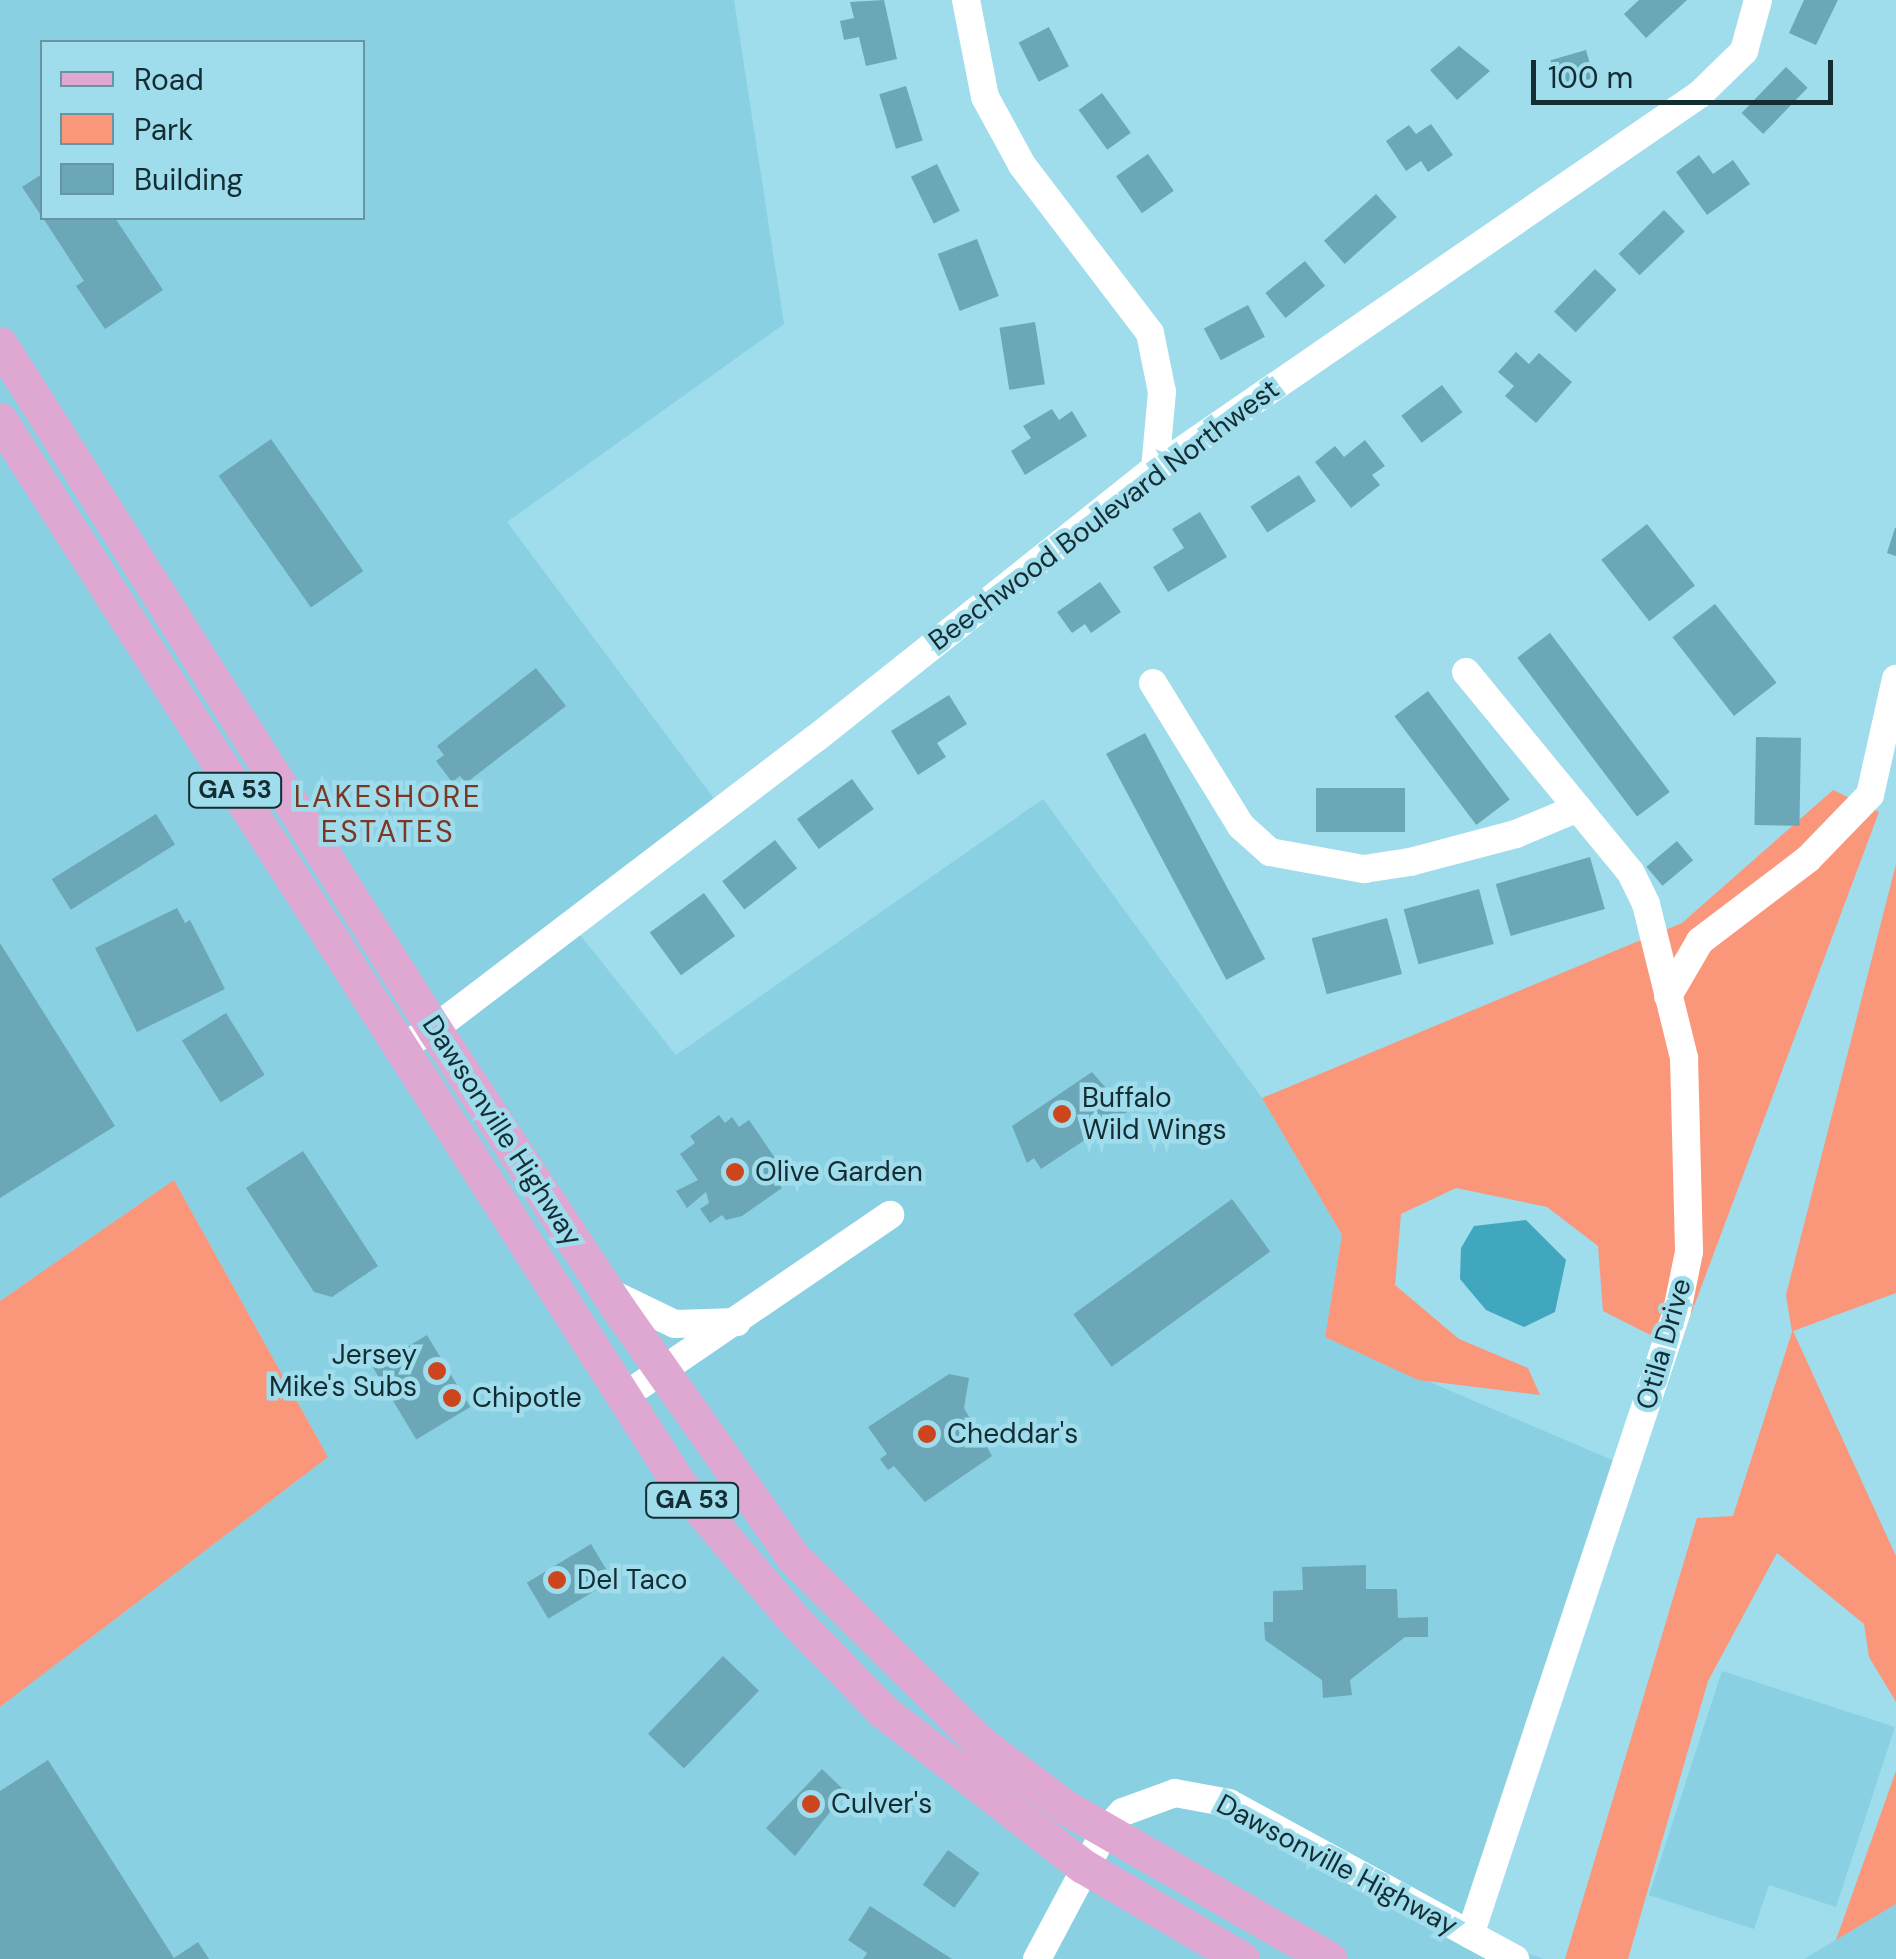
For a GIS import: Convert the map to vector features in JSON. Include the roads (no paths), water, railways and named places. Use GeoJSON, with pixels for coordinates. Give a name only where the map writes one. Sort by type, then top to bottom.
{"type":"FeatureCollection","features":[{"type":"Feature","properties":{"kind":"main road","name":"Dawsonville Highway"},"geometry":{"type":"LineString","coordinates":[[0,344],[434,1029],[606,1291],[770,1526],[839,1608],[979,1742],[1105,1830],[1330,1959]]}},
{"type":"Feature","properties":{"kind":"main road","name":"Dawsonville Highway"},"geometry":{"type":"LineString","coordinates":[[0,420],[680,1485],[840,1668],[930,1750],[1083,1866]]}},
{"type":"Feature","properties":{"kind":"main road"},"geometry":{"type":"LineString","coordinates":[[173,694],[208,670]]}},
{"type":"Feature","properties":{"kind":"main road","name":"GA 53"},"geometry":{"type":"LineString","coordinates":[[1083,1866],[1242,1959]]}},
{"type":"Feature","properties":{"kind":"street"},"geometry":{"type":"LineString","coordinates":[[966,0],[985,97],[1022,165],[1150,333],[1162,392],[1156,469]]}},
{"type":"Feature","properties":{"kind":"street","name":"Beechwood Boulevard Northwest"},"geometry":{"type":"LineString","coordinates":[[402,1046],[434,1029],[1156,469],[1700,94],[1744,51],[1758,0]]}},
{"type":"Feature","properties":{"kind":"street","name":"Otila Drive"},"geometry":{"type":"LineString","coordinates":[[1466,672],[1631,873],[1646,904],[1684,1058],[1689,1252],[1678,1311],[1470,1935]]}},
{"type":"Feature","properties":{"kind":"street"},"geometry":{"type":"LineString","coordinates":[[1668,996],[1700,941],[1808,859],[1870,795],[1896,679]]}},
{"type":"Feature","properties":{"kind":"street"},"geometry":{"type":"LineString","coordinates":[[1153,683],[1240,826],[1270,852],[1364,869],[1410,862],[1516,834],[1578,808]]}},
{"type":"Feature","properties":{"kind":"street"},"geometry":{"type":"LineString","coordinates":[[626,1395],[664,1374],[890,1216]]}},
{"type":"Feature","properties":{"kind":"street"},"geometry":{"type":"LineString","coordinates":[[606,1291],[675,1324],[737,1322]]}},
{"type":"Feature","properties":{"kind":"street","name":"Dawsonville Highway"},"geometry":{"type":"LineString","coordinates":[[1105,1830],[1144,1802],[1175,1792],[1201,1794],[1515,1959]]}},
{"type":"Feature","properties":{"kind":"street"},"geometry":{"type":"LineString","coordinates":[[1037,1959],[1105,1830]]}},
{"type":"Feature","properties":{"kind":"place","name":"Buffalo Wild Wings"},"geometry":{"type":"Point","coordinates":[1062,1114]}},
{"type":"Feature","properties":{"kind":"place","name":"Olive Garden"},"geometry":{"type":"Point","coordinates":[735,1172]}},
{"type":"Feature","properties":{"kind":"place","name":"Jersey Mike's Subs"},"geometry":{"type":"Point","coordinates":[437,1371]}},
{"type":"Feature","properties":{"kind":"place","name":"Chipotle"},"geometry":{"type":"Point","coordinates":[452,1398]}},
{"type":"Feature","properties":{"kind":"place","name":"Cheddar's"},"geometry":{"type":"Point","coordinates":[927,1434]}},
{"type":"Feature","properties":{"kind":"place","name":"Del Taco"},"geometry":{"type":"Point","coordinates":[557,1580]}},
{"type":"Feature","properties":{"kind":"place","name":"Culver's"},"geometry":{"type":"Point","coordinates":[811,1804]}},
{"type":"Feature","properties":{"kind":"district","name":"LAKESHORE ESTATES"},"geometry":{"type":"Point","coordinates":[388,814]}}]}
